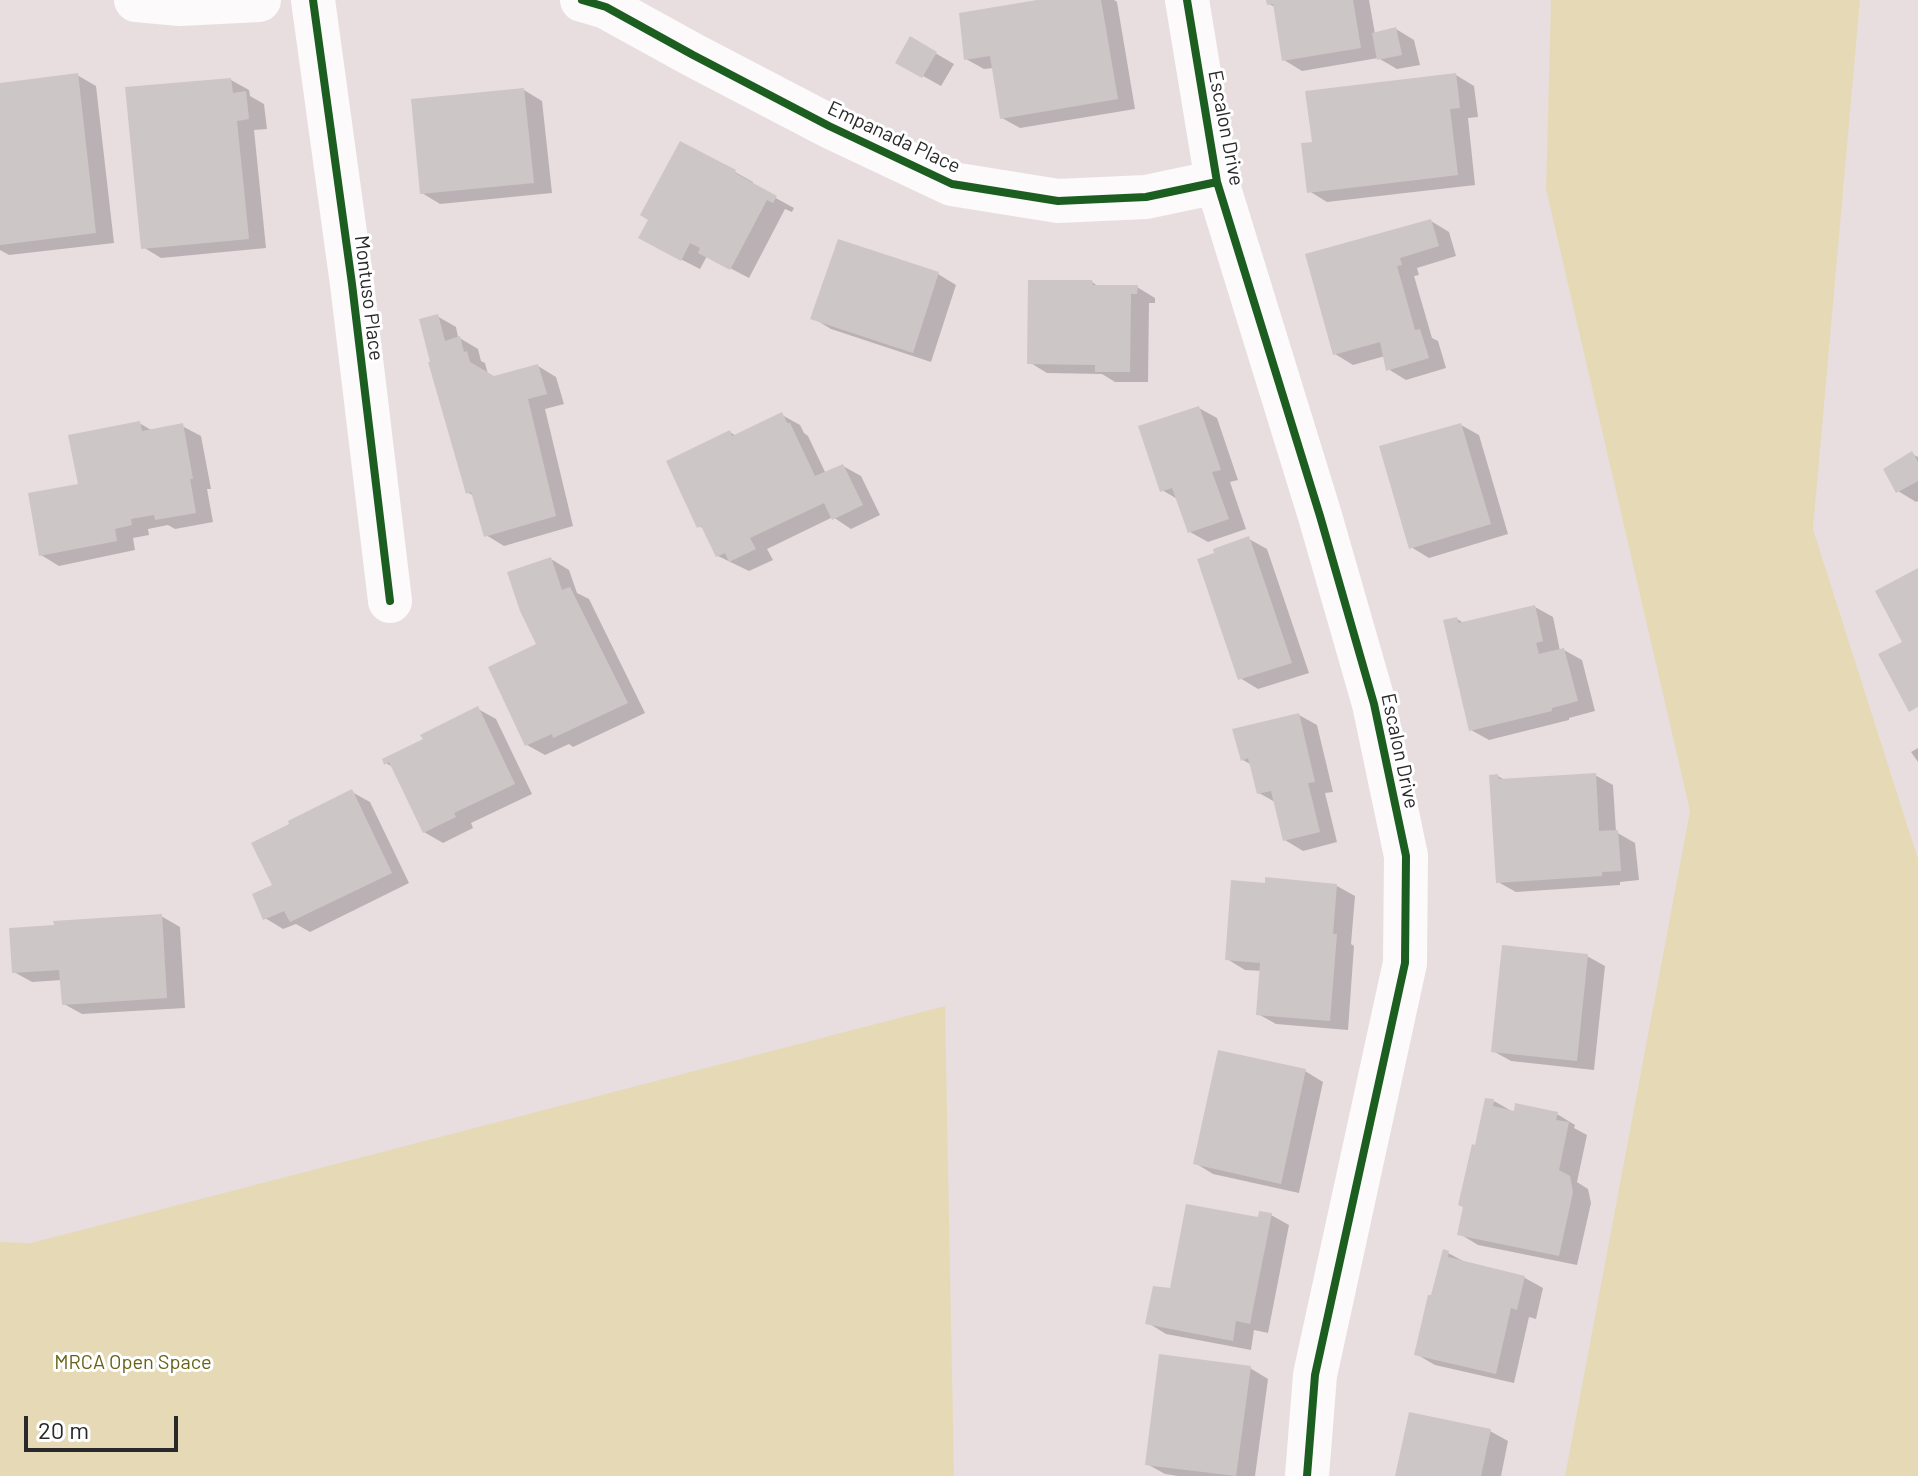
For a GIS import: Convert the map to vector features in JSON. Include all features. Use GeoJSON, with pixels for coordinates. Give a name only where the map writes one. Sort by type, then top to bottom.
{"type":"FeatureCollection","features":[{"type":"Feature","properties":{"kind":"street"},"geometry":{"type":"LineString","coordinates":[[136,0],[180,4],[259,0]]}},
{"type":"Feature","properties":{"kind":"street","name":"Montuso Place"},"geometry":{"type":"LineString","coordinates":[[313,0],[352,284],[390,601]]}},
{"type":"Feature","properties":{"kind":"street","name":"Empanada Place"},"geometry":{"type":"LineString","coordinates":[[582,0],[606,7],[829,126],[952,184],[1058,201],[1146,197],[1217,182]]}},
{"type":"Feature","properties":{"kind":"street","name":"Escalon Drive"},"geometry":{"type":"LineString","coordinates":[[1187,0],[1217,182],[1320,516],[1374,704],[1406,856],[1405,963],[1315,1375],[1307,1476]]}},
{"type":"Feature","properties":{"kind":"green space"},"geometry":{"type":"Polygon","coordinates":[[[1551,0],[1860,0],[1813,529],[1918,859],[1918,1476],[1565,1476],[1690,811],[1546,189],[1551,0]]]}},
{"type":"Feature","properties":{"kind":"green space","name":"MRCA Open Space"},"geometry":{"type":"Polygon","coordinates":[[[945,1006],[954,1476],[0,1476],[0,1242],[31,1243],[945,1006]]]}},
{"type":"Feature","properties":{"kind":"building"},"geometry":{"type":"Polygon","coordinates":[[[1037,0],[1101,0],[1118,99],[1000,119],[990,56],[964,60],[959,13],[1037,0]]]}},
{"type":"Feature","properties":{"kind":"building"},"geometry":{"type":"Polygon","coordinates":[[[1266,0],[1353,0],[1361,48],[1282,61],[1273,4],[1267,5],[1266,0]]]}},
{"type":"Feature","properties":{"kind":"building"},"geometry":{"type":"Polygon","coordinates":[[[1396,27],[1402,55],[1377,60],[1372,33],[1396,27]]]}},
{"type":"Feature","properties":{"kind":"building"},"geometry":{"type":"Polygon","coordinates":[[[910,36],[937,52],[922,78],[895,63],[910,36]]]}},
{"type":"Feature","properties":{"kind":"building"},"geometry":{"type":"Polygon","coordinates":[[[78,73],[96,233],[0,245],[0,83],[78,73]]]}},
{"type":"Feature","properties":{"kind":"building"},"geometry":{"type":"Polygon","coordinates":[[[1456,73],[1460,108],[1450,109],[1458,175],[1307,193],[1301,143],[1312,142],[1305,91],[1456,73]]]}},
{"type":"Feature","properties":{"kind":"building"},"geometry":{"type":"Polygon","coordinates":[[[231,78],[233,93],[246,91],[249,119],[237,121],[249,239],[141,249],[125,87],[231,78]]]}},
{"type":"Feature","properties":{"kind":"building"},"geometry":{"type":"Polygon","coordinates":[[[524,88],[534,183],[420,194],[411,99],[524,88]]]}},
{"type":"Feature","properties":{"kind":"building"},"geometry":{"type":"Polygon","coordinates":[[[680,141],[777,196],[773,203],[767,200],[730,270],[698,253],[700,248],[690,243],[681,261],[638,238],[648,220],[640,215],[680,141]]]}},
{"type":"Feature","properties":{"kind":"building"},"geometry":{"type":"Polygon","coordinates":[[[1431,219],[1439,246],[1400,258],[1402,265],[1397,266],[1415,330],[1420,329],[1429,358],[1386,371],[1380,342],[1333,355],[1305,254],[1431,219]]]}},
{"type":"Feature","properties":{"kind":"building"},"geometry":{"type":"Polygon","coordinates":[[[838,239],[939,272],[913,353],[810,319],[838,239]]]}},
{"type":"Feature","properties":{"kind":"building"},"geometry":{"type":"Polygon","coordinates":[[[1028,280],[1092,280],[1093,285],[1138,285],[1137,294],[1131,294],[1130,372],[1095,372],[1095,365],[1027,364],[1028,280]]]}},
{"type":"Feature","properties":{"kind":"building"},"geometry":{"type":"Polygon","coordinates":[[[438,314],[445,341],[460,336],[470,362],[494,376],[538,364],[547,394],[528,399],[556,516],[484,537],[471,492],[466,494],[428,362],[419,319],[438,314]]]}},
{"type":"Feature","properties":{"kind":"building"},"geometry":{"type":"Polygon","coordinates":[[[1199,406],[1221,470],[1212,472],[1229,519],[1188,533],[1172,488],[1160,492],[1138,426],[1199,406]]]}},
{"type":"Feature","properties":{"kind":"building"},"geometry":{"type":"Polygon","coordinates":[[[782,412],[815,476],[843,464],[863,505],[832,520],[824,503],[750,538],[756,549],[729,562],[725,553],[716,557],[701,526],[697,528],[666,461],[730,430],[732,436],[782,412]]]}},
{"type":"Feature","properties":{"kind":"building"},"geometry":{"type":"Polygon","coordinates":[[[140,421],[142,431],[183,423],[196,513],[155,520],[154,515],[131,519],[132,525],[115,529],[117,541],[39,556],[28,493],[78,484],[68,435],[140,421]]]}},
{"type":"Feature","properties":{"kind":"building"},"geometry":{"type":"Polygon","coordinates":[[[1461,423],[1491,524],[1409,549],[1379,446],[1461,423]]]}},
{"type":"Feature","properties":{"kind":"building"},"geometry":{"type":"Polygon","coordinates":[[[1912,451],[1918,462],[1918,481],[1896,493],[1883,469],[1912,451]]]}},
{"type":"Feature","properties":{"kind":"building"},"geometry":{"type":"Polygon","coordinates":[[[1249,536],[1292,663],[1238,680],[1197,559],[1214,553],[1213,549],[1249,536]]]}},
{"type":"Feature","properties":{"kind":"building"},"geometry":{"type":"Polygon","coordinates":[[[551,557],[562,590],[570,587],[628,703],[553,738],[552,734],[525,746],[488,667],[536,644],[520,611],[507,572],[551,557]]]}},
{"type":"Feature","properties":{"kind":"building"},"geometry":{"type":"Polygon","coordinates":[[[1918,568],[1918,707],[1909,712],[1878,654],[1902,642],[1875,591],[1918,568]]]}},
{"type":"Feature","properties":{"kind":"building"},"geometry":{"type":"Polygon","coordinates":[[[1535,605],[1543,641],[1536,643],[1539,654],[1564,648],[1578,701],[1552,708],[1552,711],[1469,731],[1443,620],[1457,617],[1458,623],[1535,605]]]}},
{"type":"Feature","properties":{"kind":"building"},"geometry":{"type":"Polygon","coordinates":[[[478,706],[515,784],[454,813],[456,817],[423,833],[389,762],[384,765],[382,759],[423,739],[420,735],[478,706]]]}},
{"type":"Feature","properties":{"kind":"building"},"geometry":{"type":"Polygon","coordinates":[[[1299,713],[1315,782],[1308,783],[1320,832],[1283,841],[1271,791],[1257,794],[1248,758],[1241,761],[1232,729],[1299,713]]]}},
{"type":"Feature","properties":{"kind":"building"},"geometry":{"type":"Polygon","coordinates":[[[1596,773],[1599,831],[1618,830],[1621,871],[1602,872],[1602,876],[1496,883],[1489,775],[1498,774],[1499,779],[1596,773]]]}},
{"type":"Feature","properties":{"kind":"building"},"geometry":{"type":"Polygon","coordinates":[[[352,789],[392,873],[290,922],[284,911],[263,920],[252,894],[272,885],[251,843],[352,789]]]}},
{"type":"Feature","properties":{"kind":"building"},"geometry":{"type":"Polygon","coordinates":[[[1265,877],[1337,884],[1333,934],[1337,934],[1330,1021],[1256,1015],[1260,963],[1225,960],[1231,880],[1265,883],[1265,877]]]}},
{"type":"Feature","properties":{"kind":"building"},"geometry":{"type":"Polygon","coordinates":[[[162,914],[167,998],[62,1005],[59,970],[12,973],[9,928],[54,925],[53,921],[162,914]]]}},
{"type":"Feature","properties":{"kind":"building"},"geometry":{"type":"Polygon","coordinates":[[[1502,945],[1588,954],[1577,1061],[1491,1052],[1502,945]]]}},
{"type":"Feature","properties":{"kind":"building"},"geometry":{"type":"Polygon","coordinates":[[[1218,1050],[1306,1069],[1281,1184],[1193,1164],[1218,1050]]]}},
{"type":"Feature","properties":{"kind":"building"},"geometry":{"type":"Polygon","coordinates":[[[1485,1098],[1494,1099],[1493,1106],[1514,1111],[1515,1103],[1558,1112],[1556,1120],[1569,1122],[1559,1170],[1570,1176],[1573,1192],[1559,1256],[1457,1235],[1463,1207],[1458,1205],[1485,1098]]]}},
{"type":"Feature","properties":{"kind":"building"},"geometry":{"type":"Polygon","coordinates":[[[1186,1204],[1258,1217],[1259,1211],[1272,1213],[1250,1324],[1236,1321],[1233,1341],[1145,1324],[1153,1286],[1170,1288],[1186,1204]]]}},
{"type":"Feature","properties":{"kind":"building"},"geometry":{"type":"Polygon","coordinates":[[[1443,1249],[1449,1251],[1448,1257],[1525,1276],[1517,1310],[1511,1308],[1496,1374],[1414,1355],[1443,1249]]]}},
{"type":"Feature","properties":{"kind":"building"},"geometry":{"type":"Polygon","coordinates":[[[1159,1354],[1251,1366],[1236,1476],[1145,1465],[1159,1354]]]}},
{"type":"Feature","properties":{"kind":"building"},"geometry":{"type":"Polygon","coordinates":[[[1409,1412],[1491,1429],[1481,1476],[1395,1476],[1409,1412]]]}},
{"type":"Feature","properties":{"kind":"cycle path"},"geometry":{"type":"LineString","coordinates":[[313,0],[352,284],[390,601]]}},
{"type":"Feature","properties":{"kind":"cycle path"},"geometry":{"type":"LineString","coordinates":[[582,0],[606,7],[829,126],[952,184],[1058,201],[1146,197],[1217,182]]}},
{"type":"Feature","properties":{"kind":"cycle path"},"geometry":{"type":"LineString","coordinates":[[1187,0],[1217,182],[1320,516],[1374,704],[1406,856],[1405,963],[1315,1375],[1307,1476]]}}]}
